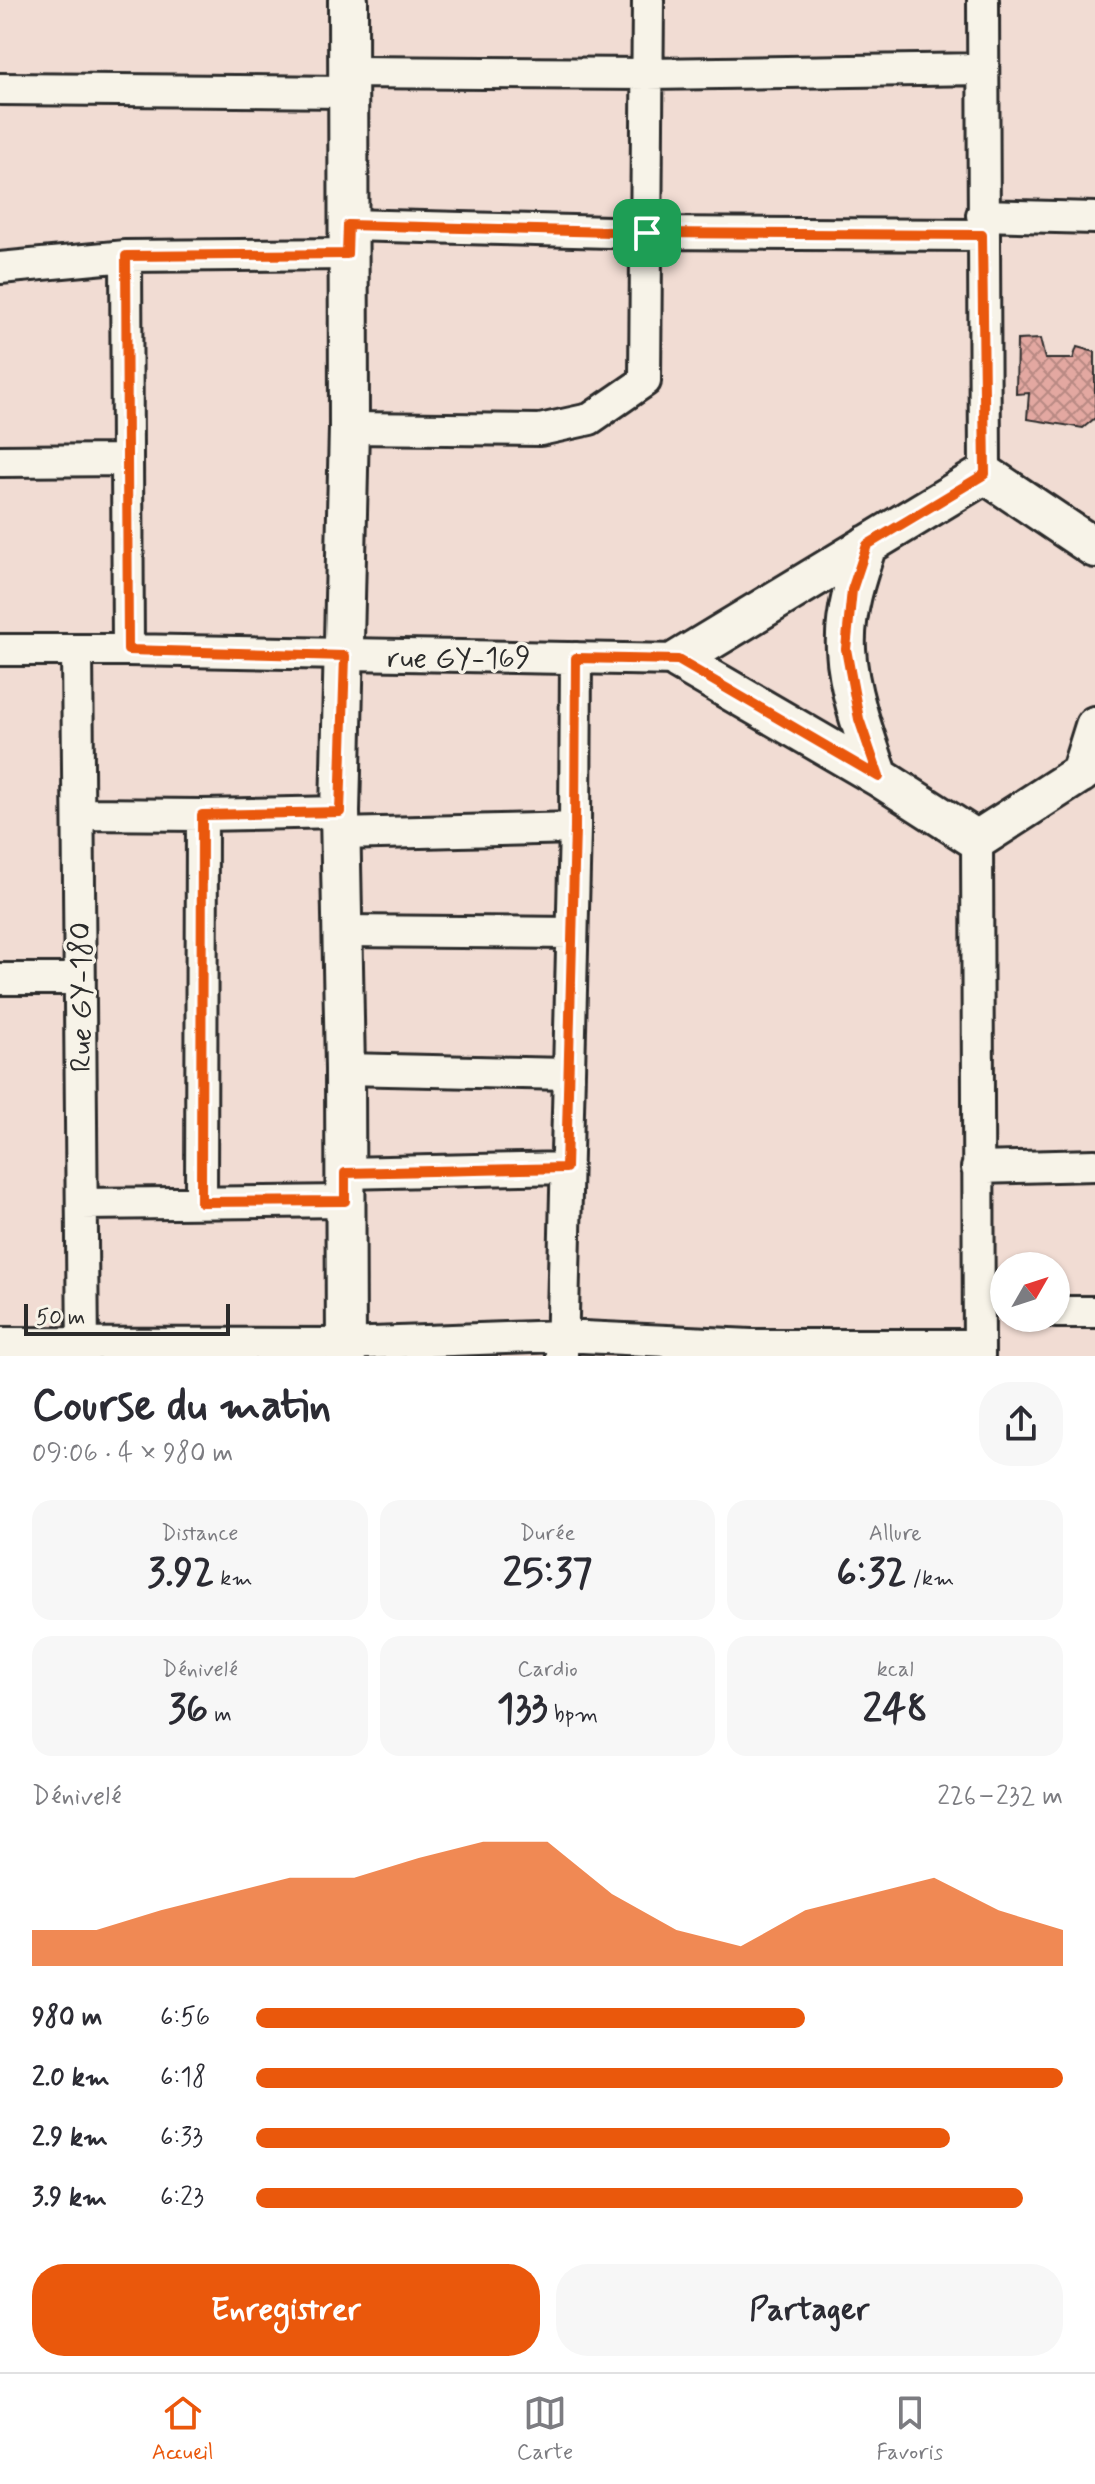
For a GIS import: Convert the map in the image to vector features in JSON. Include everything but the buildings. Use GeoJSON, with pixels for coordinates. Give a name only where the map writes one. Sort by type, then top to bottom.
{"type":"FeatureCollection","features":[{"type":"Feature","properties":{"kind":"street"},"geometry":{"type":"LineString","coordinates":[[345,1350],[345,1069],[340,823],[349,428],[348,0]]}},
{"type":"Feature","properties":{"kind":"street"},"geometry":{"type":"LineString","coordinates":[[349,428],[540,430],[590,419],[645,381],[648,0]]}},
{"type":"Feature","properties":{"kind":"street"},"geometry":{"type":"LineString","coordinates":[[983,0],[985,474]]}},
{"type":"Feature","properties":{"kind":"street"},"geometry":{"type":"LineString","coordinates":[[0,89],[983,69]]}},
{"type":"Feature","properties":{"kind":"street"},"geometry":{"type":"LineString","coordinates":[[0,268],[348,240],[982,225],[1095,218]]}},
{"type":"Feature","properties":{"kind":"street"},"geometry":{"type":"LineString","coordinates":[[126,256],[128,650]]}},
{"type":"Feature","properties":{"kind":"street"},"geometry":{"type":"LineString","coordinates":[[0,461],[127,460]]}},
{"type":"Feature","properties":{"kind":"street"},"geometry":{"type":"LineString","coordinates":[[985,474],[1089,544],[1095,579]]}},
{"type":"Feature","properties":{"kind":"street"},"geometry":{"type":"LineString","coordinates":[[977,840],[879,777],[678,660],[985,474]]}},
{"type":"Feature","properties":{"kind":"street"},"geometry":{"type":"LineString","coordinates":[[867,545],[852,590],[846,649],[859,719],[879,777]]}},
{"type":"Feature","properties":{"kind":"street","name":"rue GY-169"},"geometry":{"type":"LineString","coordinates":[[0,650],[678,660]]}},
{"type":"Feature","properties":{"kind":"street","name":"Rue GY-180"},"geometry":{"type":"LineString","coordinates":[[77,650],[83,1350]]}},
{"type":"Feature","properties":{"kind":"street"},"geometry":{"type":"LineString","coordinates":[[562,1346],[575,828],[576,658]]}},
{"type":"Feature","properties":{"kind":"street"},"geometry":{"type":"LineString","coordinates":[[977,840],[1088,769],[1095,726]]}},
{"type":"Feature","properties":{"kind":"street"},"geometry":{"type":"LineString","coordinates":[[79,814],[202,815],[340,823],[575,828]]}},
{"type":"Feature","properties":{"kind":"street"},"geometry":{"type":"LineString","coordinates":[[201,1202],[202,815]]}},
{"type":"Feature","properties":{"kind":"street"},"geometry":{"type":"LineString","coordinates":[[977,840],[977,1168],[990,1302]]}},
{"type":"Feature","properties":{"kind":"street"},"geometry":{"type":"LineString","coordinates":[[342,931],[572,933]]}},
{"type":"Feature","properties":{"kind":"street"},"geometry":{"type":"LineString","coordinates":[[0,979],[80,979]]}},
{"type":"Feature","properties":{"kind":"street"},"geometry":{"type":"LineString","coordinates":[[345,1069],[568,1074]]}},
{"type":"Feature","properties":{"kind":"street"},"geometry":{"type":"LineString","coordinates":[[977,1168],[1095,1165]]}},
{"type":"Feature","properties":{"kind":"street"},"geometry":{"type":"LineString","coordinates":[[82,1204],[201,1202],[566,1168]]}},
{"type":"Feature","properties":{"kind":"street"},"geometry":{"type":"LineString","coordinates":[[1070,1312],[1095,1312]]}},
{"type":"Feature","properties":{"kind":"street"},"geometry":{"type":"LineString","coordinates":[[0,1343],[83,1350],[562,1346],[979,1350],[990,1315]]}},
{"type":"Feature","properties":{"kind":"route"},"geometry":{"type":"LineString","coordinates":[[348,225],[647,233],[982,235],[985,474],[867,545],[852,590],[846,649],[859,719],[879,777],[678,660],[576,658],[566,1168],[345,1173],[345,1201],[201,1202],[202,815],[340,812],[345,656],[128,650],[126,256],[347,254],[348,225]]}}]}
